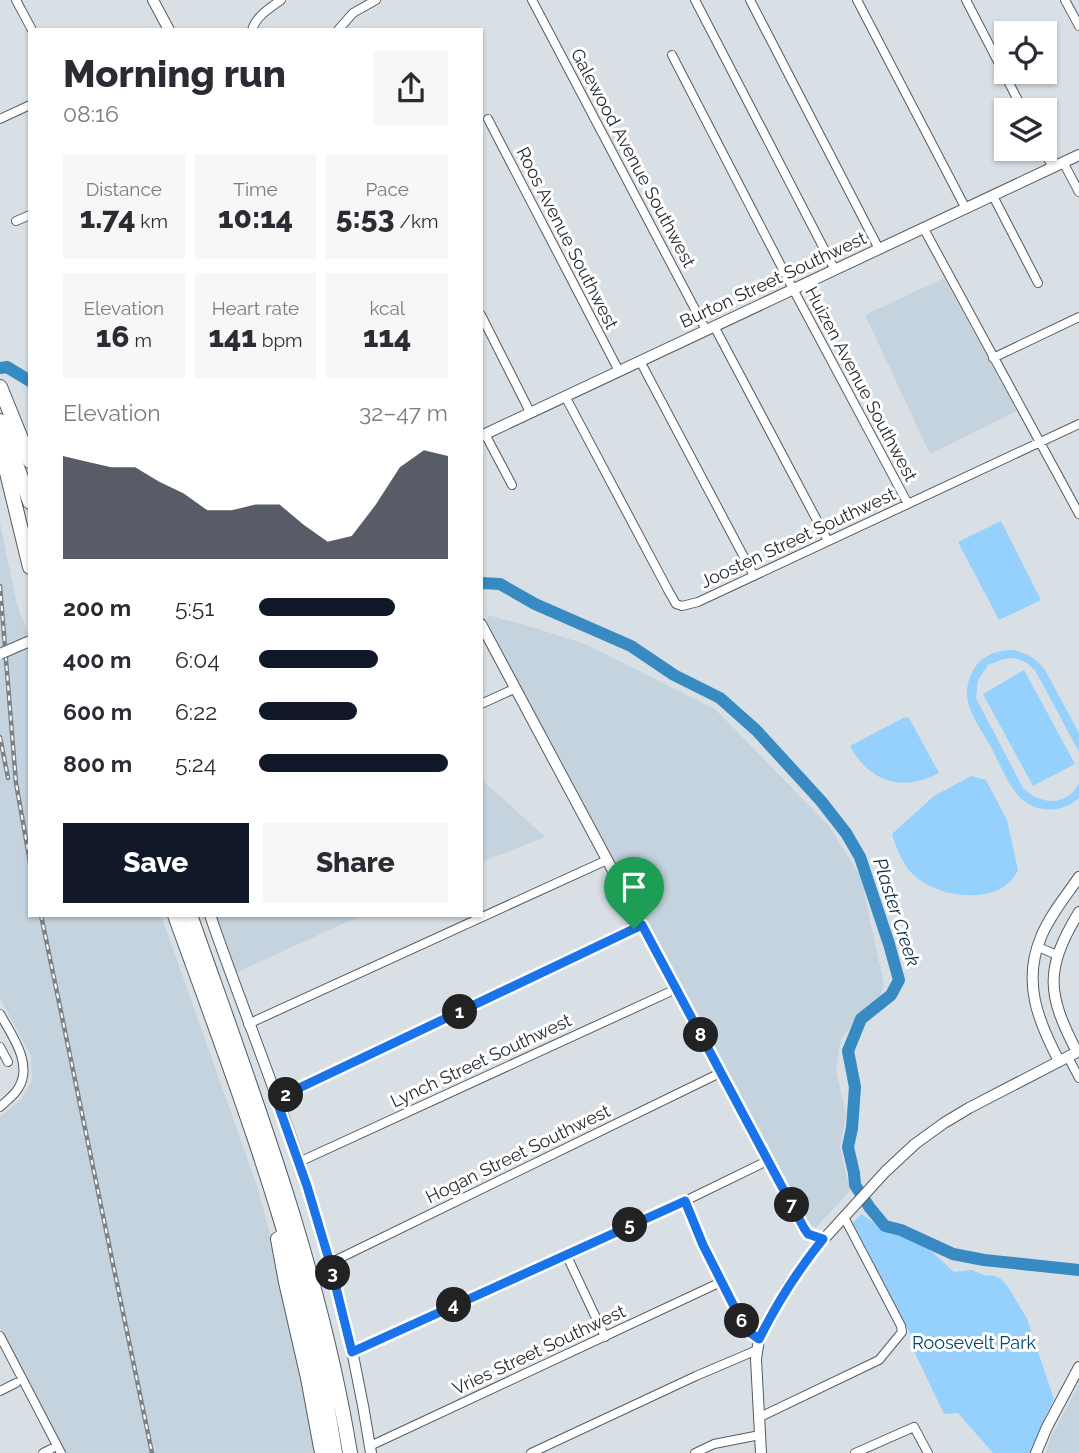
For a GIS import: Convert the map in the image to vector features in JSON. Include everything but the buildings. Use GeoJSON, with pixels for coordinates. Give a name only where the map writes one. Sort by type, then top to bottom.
{"type":"FeatureCollection","features":[{"type":"Feature","properties":{"kind":"highway"},"geometry":{"type":"LineString","coordinates":[[1,391],[19,411],[28,431]]}},
{"type":"Feature","properties":{"kind":"highway"},"geometry":{"type":"LineString","coordinates":[[1,391],[28,456]]}},
{"type":"Feature","properties":{"kind":"highway"},"geometry":{"type":"LineString","coordinates":[[0,421],[28,497]]}},
{"type":"Feature","properties":{"kind":"highway"},"geometry":{"type":"LineString","coordinates":[[0,444],[28,559]]}},
{"type":"Feature","properties":{"kind":"highway"},"geometry":{"type":"LineString","coordinates":[[175,917],[287,1241],[308,1317],[335,1453]]}},
{"type":"Feature","properties":{"kind":"highway"},"geometry":{"type":"LineString","coordinates":[[191,917],[267,1132],[304,1249],[328,1339],[350,1453]]}},
{"type":"Feature","properties":{"kind":"highway"},"geometry":{"type":"LineString","coordinates":[[266,1176],[322,1453]]}},
{"type":"Feature","properties":{"kind":"main road"},"geometry":{"type":"LineString","coordinates":[[153,0],[168,28]]}},
{"type":"Feature","properties":{"kind":"main road","name":"Burton Street Southwest"},"geometry":{"type":"LineString","coordinates":[[483,435],[1079,155]]}},
{"type":"Feature","properties":{"kind":"main road"},"geometry":{"type":"LineString","coordinates":[[483,628],[804,1228],[808,1234],[823,1239]]}},
{"type":"Feature","properties":{"kind":"main road"},"geometry":{"type":"LineString","coordinates":[[0,654],[28,642]]}},
{"type":"Feature","properties":{"kind":"main road"},"geometry":{"type":"LineString","coordinates":[[1071,1055],[1042,1026],[1034,1003],[1033,967],[1050,919],[1079,877]]}},
{"type":"Feature","properties":{"kind":"main road"},"geometry":{"type":"LineString","coordinates":[[1071,1055],[1055,998],[1054,974],[1063,940],[1079,912]]}},
{"type":"Feature","properties":{"kind":"main road"},"geometry":{"type":"LineString","coordinates":[[211,917],[299,1162],[330,1263],[352,1352],[370,1449]]}},
{"type":"Feature","properties":{"kind":"main road"},"geometry":{"type":"LineString","coordinates":[[761,1453],[758,1345],[788,1286],[802,1265],[903,1154],[968,1108],[1071,1055]]}},
{"type":"Feature","properties":{"kind":"main road"},"geometry":{"type":"LineString","coordinates":[[1036,1453],[1079,1367]]}},
{"type":"Feature","properties":{"kind":"street"},"geometry":{"type":"LineString","coordinates":[[253,28],[262,14],[281,0]]}},
{"type":"Feature","properties":{"kind":"street"},"geometry":{"type":"LineString","coordinates":[[340,28],[353,13],[376,0]]}},
{"type":"Feature","properties":{"kind":"street","name":"Galewood Avenue Southwest"},"geometry":{"type":"LineString","coordinates":[[532,0],[828,541]]}},
{"type":"Feature","properties":{"kind":"street"},"geometry":{"type":"LineString","coordinates":[[695,0],[835,270]]}},
{"type":"Feature","properties":{"kind":"street"},"geometry":{"type":"LineString","coordinates":[[750,0],[879,249]]}},
{"type":"Feature","properties":{"kind":"street"},"geometry":{"type":"LineString","coordinates":[[857,0],[966,208]]}},
{"type":"Feature","properties":{"kind":"street"},"geometry":{"type":"LineString","coordinates":[[966,0],[1017,98]]}},
{"type":"Feature","properties":{"kind":"street"},"geometry":{"type":"LineString","coordinates":[[1065,0],[1079,26]]}},
{"type":"Feature","properties":{"kind":"street"},"geometry":{"type":"LineString","coordinates":[[21,1],[31,28]]}},
{"type":"Feature","properties":{"kind":"street","name":"Huizen Avenue Southwest"},"geometry":{"type":"LineString","coordinates":[[672,55],[908,504]]}},
{"type":"Feature","properties":{"kind":"street"},"geometry":{"type":"LineString","coordinates":[[0,119],[28,106]]}},
{"type":"Feature","properties":{"kind":"street","name":"Roos Avenue Southwest"},"geometry":{"type":"LineString","coordinates":[[488,119],[619,371]]}},
{"type":"Feature","properties":{"kind":"street"},"geometry":{"type":"LineString","coordinates":[[1054,161],[1079,192]]}},
{"type":"Feature","properties":{"kind":"street"},"geometry":{"type":"LineString","coordinates":[[993,196],[1038,283]]}},
{"type":"Feature","properties":{"kind":"street"},"geometry":{"type":"LineString","coordinates":[[16,221],[28,216]]}},
{"type":"Feature","properties":{"kind":"street"},"geometry":{"type":"LineString","coordinates":[[924,229],[1079,514]]}},
{"type":"Feature","properties":{"kind":"street"},"geometry":{"type":"LineString","coordinates":[[993,358],[1079,317]]}},
{"type":"Feature","properties":{"kind":"street"},"geometry":{"type":"LineString","coordinates":[[483,319],[530,412]]}},
{"type":"Feature","properties":{"kind":"street"},"geometry":{"type":"LineString","coordinates":[[640,361],[754,576]]}},
{"type":"Feature","properties":{"kind":"street","name":"Joosten Street Southwest"},"geometry":{"type":"LineString","coordinates":[[565,396],[668,590],[676,604],[682,606],[754,576],[1079,424]]}},
{"type":"Feature","properties":{"kind":"street"},"geometry":{"type":"LineString","coordinates":[[483,435],[512,485]]}},
{"type":"Feature","properties":{"kind":"street"},"geometry":{"type":"LineString","coordinates":[[483,704],[516,688]]}},
{"type":"Feature","properties":{"kind":"street"},"geometry":{"type":"LineString","coordinates":[[483,917],[607,860]]}},
{"type":"Feature","properties":{"kind":"street"},"geometry":{"type":"LineString","coordinates":[[248,1024],[482,917]]}},
{"type":"Feature","properties":{"kind":"street"},"geometry":{"type":"LineString","coordinates":[[276,1099],[642,925]]}},
{"type":"Feature","properties":{"kind":"street"},"geometry":{"type":"LineString","coordinates":[[1038,947],[1057,956]]}},
{"type":"Feature","properties":{"kind":"street","name":"Lynch Street Southwest"},"geometry":{"type":"LineString","coordinates":[[299,1162],[676,989]]}},
{"type":"Feature","properties":{"kind":"street"},"geometry":{"type":"LineString","coordinates":[[0,1014],[22,1055],[24,1069],[19,1089],[0,1107]]}},
{"type":"Feature","properties":{"kind":"street"},"geometry":{"type":"LineString","coordinates":[[0,1047],[8,1062]]}},
{"type":"Feature","properties":{"kind":"street"},"geometry":{"type":"LineString","coordinates":[[1071,1055],[1079,1078]]}},
{"type":"Feature","properties":{"kind":"street","name":"Hogan Street Southwest"},"geometry":{"type":"LineString","coordinates":[[330,1263],[720,1073]]}},
{"type":"Feature","properties":{"kind":"street"},"geometry":{"type":"LineString","coordinates":[[352,1352],[768,1161]]}},
{"type":"Feature","properties":{"kind":"street"},"geometry":{"type":"LineString","coordinates":[[531,1453],[758,1345],[746,1330],[721,1282],[685,1201]]}},
{"type":"Feature","properties":{"kind":"street"},"geometry":{"type":"LineString","coordinates":[[760,1417],[879,1360],[902,1332],[847,1213]]}},
{"type":"Feature","properties":{"kind":"street"},"geometry":{"type":"LineString","coordinates":[[566,1254],[606,1337]]}},
{"type":"Feature","properties":{"kind":"street","name":"Vries Street Southwest"},"geometry":{"type":"LineString","coordinates":[[370,1449],[721,1282]]}},
{"type":"Feature","properties":{"kind":"street"},"geometry":{"type":"LineString","coordinates":[[0,1336],[61,1453]]}},
{"type":"Feature","properties":{"kind":"street"},"geometry":{"type":"LineString","coordinates":[[0,1391],[16,1383]]}},
{"type":"Feature","properties":{"kind":"street"},"geometry":{"type":"LineString","coordinates":[[855,1453],[911,1427],[916,1429],[928,1453]]}},
{"type":"Feature","properties":{"kind":"street"},"geometry":{"type":"LineString","coordinates":[[695,1453],[714,1444],[760,1435]]}},
{"type":"Feature","properties":{"kind":"shaded area"},"geometry":{"type":"Polygon","coordinates":[[[944,278],[1017,411],[930,454],[865,315],[944,278]]]}},
{"type":"Feature","properties":{"kind":"shaded area"},"geometry":{"type":"Polygon","coordinates":[[[0,523],[17,605],[28,633],[28,917],[162,917],[257,1186],[271,1237],[280,1290],[308,1408],[315,1453],[65,1453],[0,1328],[0,1117],[21,1100],[32,1080],[31,1056],[0,998],[0,523]]]}},
{"type":"Feature","properties":{"kind":"shaded area"},"geometry":{"type":"Polygon","coordinates":[[[488,615],[585,644],[715,709],[829,826],[861,878],[884,985],[880,996],[841,1039],[836,1071],[846,1114],[840,1147],[850,1191],[816,1227],[809,1225],[732,1083],[487,622],[488,615]]]}},
{"type":"Feature","properties":{"kind":"shaded area"},"geometry":{"type":"Polygon","coordinates":[[[483,781],[545,837],[483,861],[483,781]]]}},
{"type":"Feature","properties":{"kind":"shaded area"},"geometry":{"type":"Polygon","coordinates":[[[217,917],[358,917],[242,970],[236,974],[217,917]]]}},
{"type":"Feature","properties":{"kind":"shaded area"},"geometry":{"type":"Polygon","coordinates":[[[1079,1384],[1079,1453],[1046,1453],[1051,1437],[1079,1384]]]}},
{"type":"Feature","properties":{"kind":"green space"},"geometry":{"type":"Polygon","coordinates":[[[1001,521],[1041,600],[999,620],[958,542],[1001,521]]]}},
{"type":"Feature","properties":{"kind":"green space"},"geometry":{"type":"Polygon","coordinates":[[[1013,650],[1031,657],[1045,670],[1079,733],[1079,752],[1035,670],[1027,663],[1015,658],[988,665],[978,680],[976,698],[1023,788],[1030,794],[1045,800],[1060,800],[1074,791],[1079,783],[1079,798],[1064,807],[1047,810],[1039,808],[1024,801],[1017,794],[970,709],[968,685],[978,663],[991,654],[1013,650]]]}},
{"type":"Feature","properties":{"kind":"green space"},"geometry":{"type":"Polygon","coordinates":[[[1024,670],[1075,764],[1033,786],[983,694],[1024,670]]]}},
{"type":"Feature","properties":{"kind":"green space"},"geometry":{"type":"Polygon","coordinates":[[[905,717],[909,718],[939,773],[926,779],[900,783],[877,776],[858,759],[850,746],[905,717]]]}},
{"type":"Feature","properties":{"kind":"green space"},"geometry":{"type":"Polygon","coordinates":[[[971,776],[986,780],[1007,820],[1018,870],[1010,882],[999,889],[985,894],[955,894],[927,884],[911,873],[898,852],[892,834],[934,796],[971,776]]]}},
{"type":"Feature","properties":{"kind":"green space","name":"Roosevelt Park"},"geometry":{"type":"Polygon","coordinates":[[[861,1214],[890,1233],[921,1242],[954,1272],[972,1270],[986,1276],[993,1275],[1001,1279],[1010,1290],[1027,1319],[1054,1399],[1031,1453],[993,1453],[958,1413],[944,1414],[912,1347],[915,1343],[853,1223],[861,1214]]]}},
{"type":"Feature","properties":{"kind":"waterway","name":"Plaster Creek"},"geometry":{"type":"LineString","coordinates":[[0,368],[7,367],[28,380]]}},
{"type":"Feature","properties":{"kind":"waterway","name":"Plaster Creek"},"geometry":{"type":"LineString","coordinates":[[483,583],[500,584],[535,604],[631,646],[674,675],[720,698],[756,730],[821,801],[846,833],[860,857],[899,980],[891,995],[861,1019],[848,1051],[855,1087],[848,1147],[855,1185],[885,1226],[901,1230],[953,1254],[1079,1270]]}},
{"type":"Feature","properties":{"kind":"railway"},"geometry":{"type":"LineString","coordinates":[[0,586],[16,783],[28,851]]}},
{"type":"Feature","properties":{"kind":"railway"},"geometry":{"type":"LineString","coordinates":[[0,737],[8,778]]}},
{"type":"Feature","properties":{"kind":"railway"},"geometry":{"type":"LineString","coordinates":[[41,917],[152,1453]]}},
{"type":"Feature","properties":{"kind":"route"},"geometry":{"type":"LineString","coordinates":[[642,925],[804,1228],[808,1234],[823,1239],[788,1286],[759,1339],[746,1330],[703,1245],[685,1201],[352,1352],[307,1186],[276,1099],[634,929],[642,925]]}}]}
